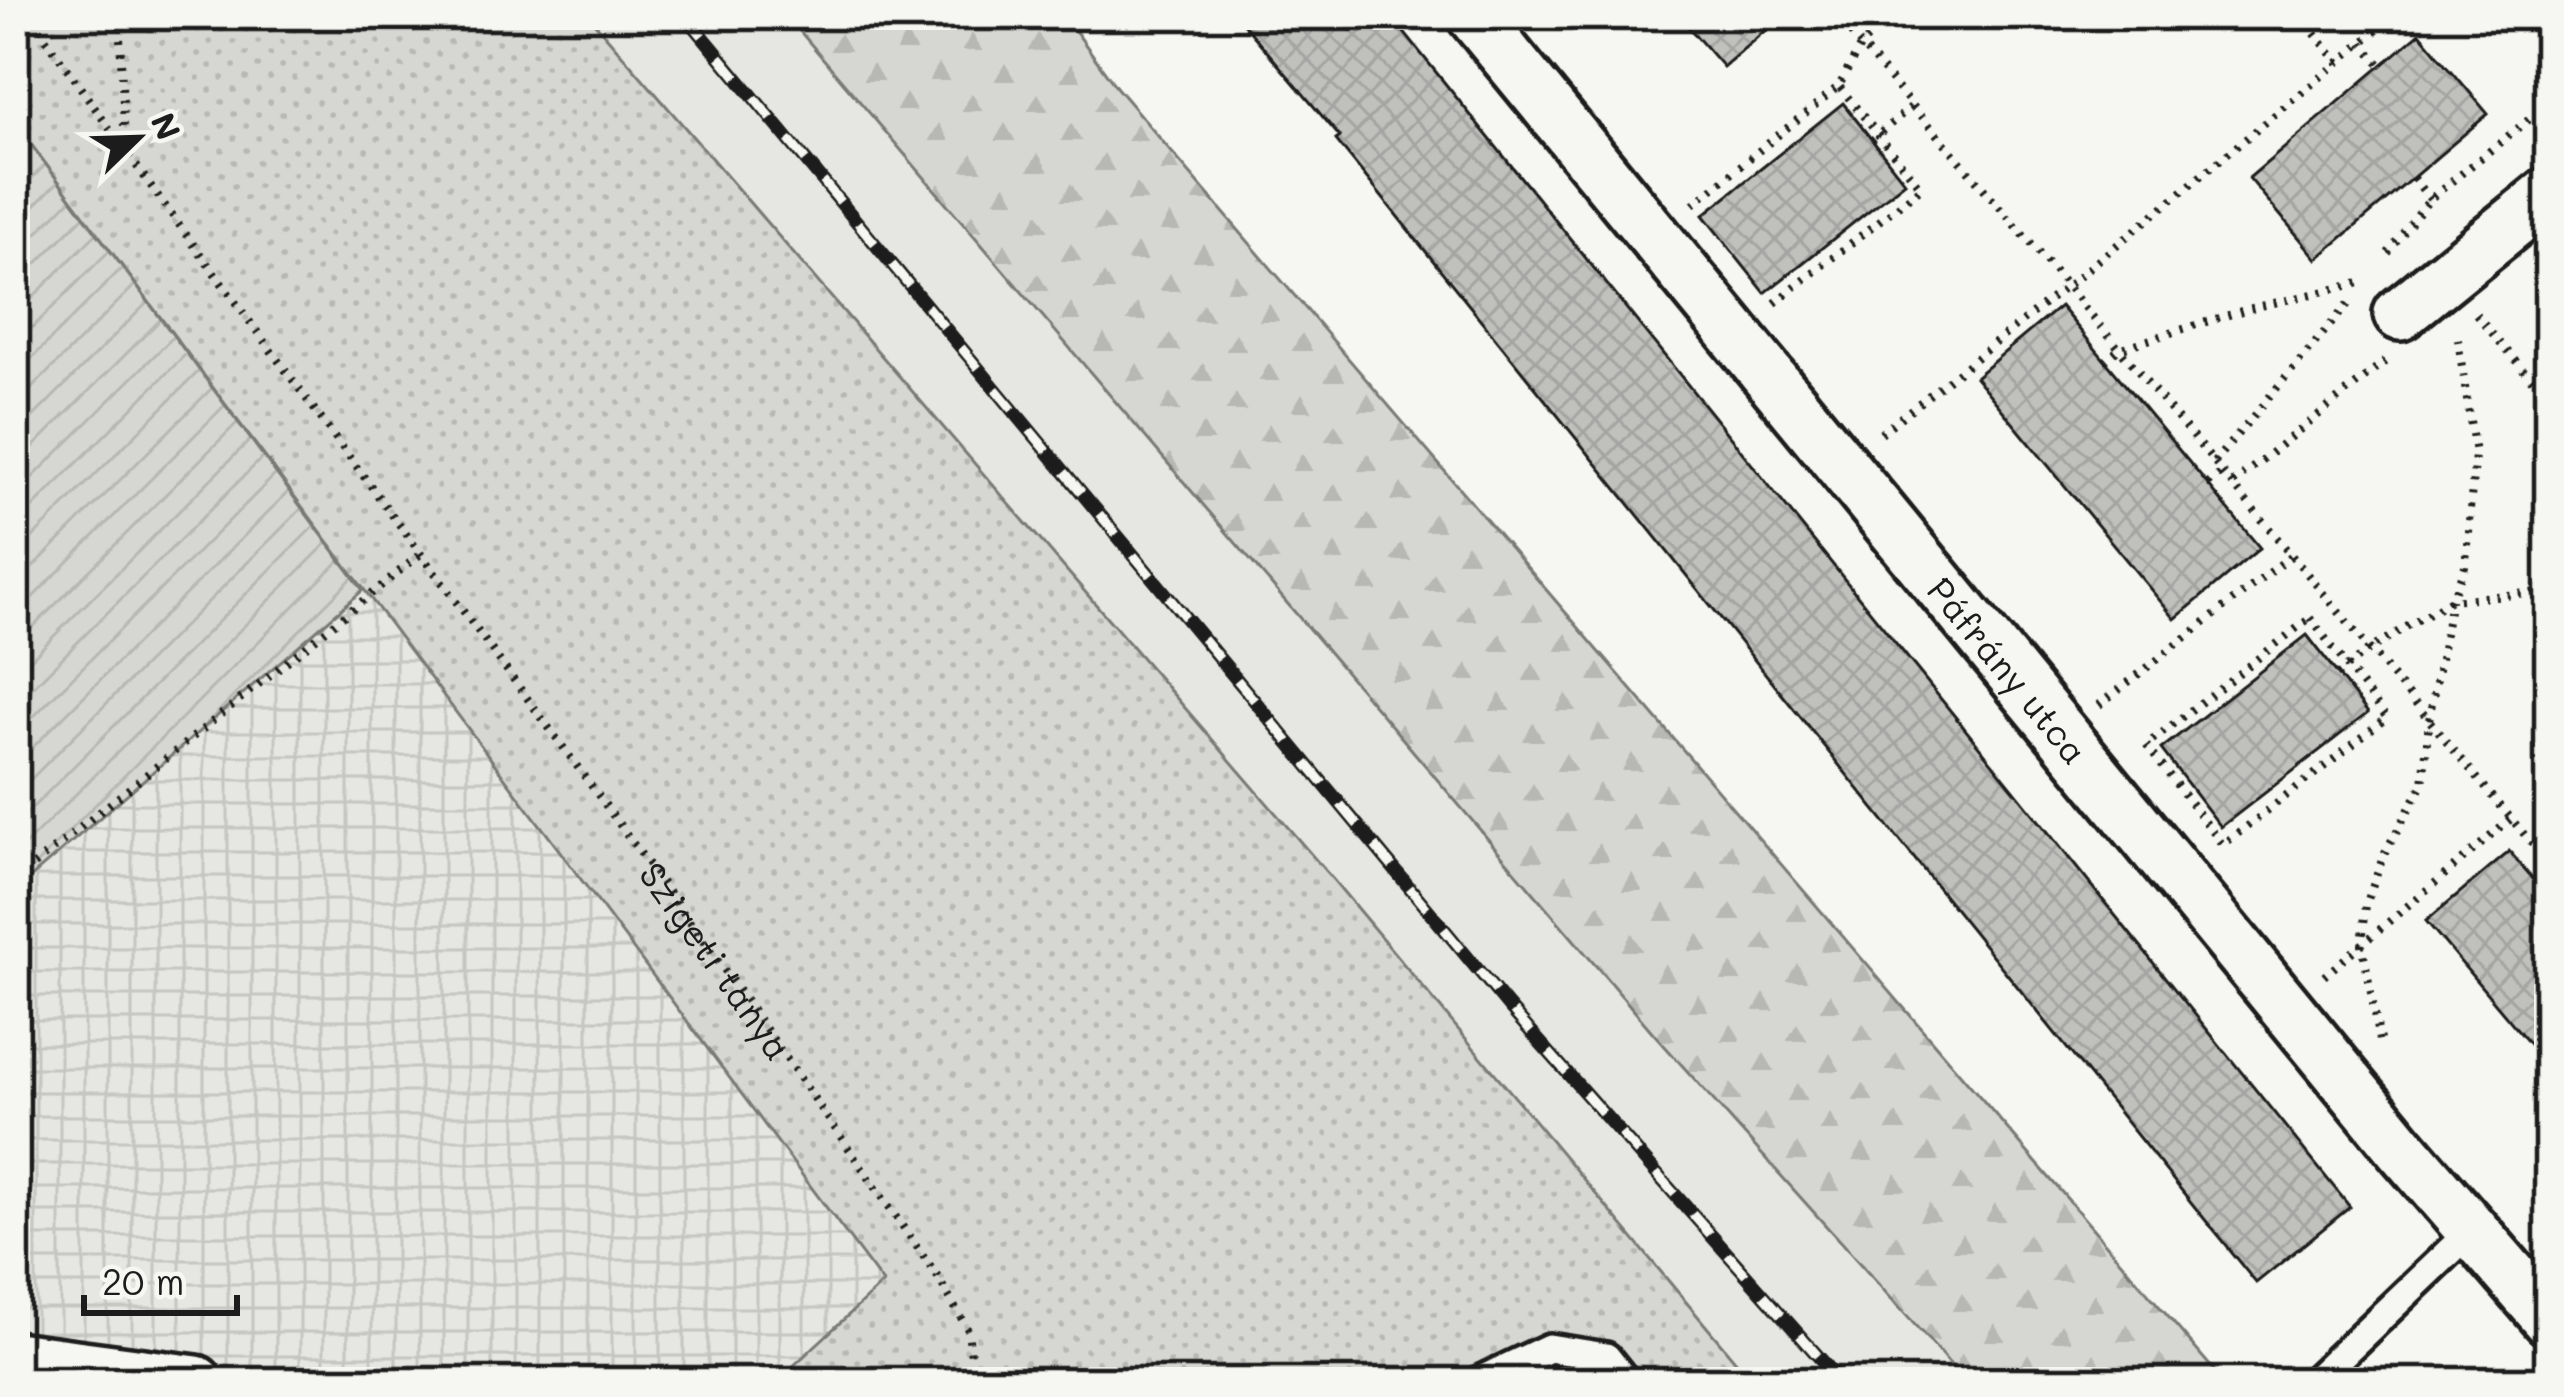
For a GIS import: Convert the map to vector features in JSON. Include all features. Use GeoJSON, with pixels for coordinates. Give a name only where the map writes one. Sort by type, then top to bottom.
{"type":"FeatureCollection","features":[{"type":"Feature","properties":{"kind":"street","name":"Páfrány utca"},"geometry":{"type":"LineString","coordinates":[[1473,15],[2401,1148],[2549,1319]]}},
{"type":"Feature","properties":{"kind":"street"},"geometry":{"type":"LineString","coordinates":[[2400,314],[2549,193]]}},
{"type":"Feature","properties":{"kind":"street"},"geometry":{"type":"LineString","coordinates":[[34,1368],[196,1382]]}},
{"type":"Feature","properties":{"kind":"lane"},"geometry":{"type":"LineString","coordinates":[[2314,1382],[2472,1230]]}},
{"type":"Feature","properties":{"kind":"lane"},"geometry":{"type":"LineString","coordinates":[[1477,1382],[1549,1348],[1606,1357],[1626,1382]]}},
{"type":"Feature","properties":{"kind":"path","name":"Szigeti tanya"},"geometry":{"type":"LineString","coordinates":[[20,15],[35,18],[125,151],[684,914],[937,1276],[968,1330],[974,1382]]}},
{"type":"Feature","properties":{"kind":"path"},"geometry":{"type":"LineString","coordinates":[[119,15],[125,151]]}},
{"type":"Feature","properties":{"kind":"path"},"geometry":{"type":"LineString","coordinates":[[1835,15],[2549,864]]}},
{"type":"Feature","properties":{"kind":"path"},"geometry":{"type":"LineString","coordinates":[[1654,235],[1839,86],[1861,45],[1896,15]]}},
{"type":"Feature","properties":{"kind":"path"},"geometry":{"type":"LineString","coordinates":[[2299,15],[2339,62]]}},
{"type":"Feature","properties":{"kind":"path"},"geometry":{"type":"LineString","coordinates":[[1842,464],[2396,15]]}},
{"type":"Feature","properties":{"kind":"path"},"geometry":{"type":"LineString","coordinates":[[2362,43],[2382,66]]}},
{"type":"Feature","properties":{"kind":"path"},"geometry":{"type":"LineString","coordinates":[[1763,312],[1921,188],[1875,137],[1839,86]]}},
{"type":"Feature","properties":{"kind":"path"},"geometry":{"type":"LineString","coordinates":[[2379,265],[2430,199],[2549,103]]}},
{"type":"Feature","properties":{"kind":"path"},"geometry":{"type":"LineString","coordinates":[[1875,137],[1912,106]]}},
{"type":"Feature","properties":{"kind":"path"},"geometry":{"type":"LineString","coordinates":[[2413,178],[2430,199]]}},
{"type":"Feature","properties":{"kind":"path"},"geometry":{"type":"LineString","coordinates":[[2105,362],[2120,349],[2248,309],[2366,281],[2214,462]]}},
{"type":"Feature","properties":{"kind":"path"},"geometry":{"type":"LineString","coordinates":[[2463,299],[2549,400]]}},
{"type":"Feature","properties":{"kind":"path"},"geometry":{"type":"LineString","coordinates":[[2381,1047],[2362,944],[2366,905],[2384,854],[2423,784],[2429,720],[2451,600],[2465,566],[2475,454],[2456,328]]}},
{"type":"Feature","properties":{"kind":"path"},"geometry":{"type":"LineString","coordinates":[[2208,484],[2222,472]]}},
{"type":"Feature","properties":{"kind":"path"},"geometry":{"type":"LineString","coordinates":[[15,880],[422,553]]}},
{"type":"Feature","properties":{"kind":"path"},"geometry":{"type":"LineString","coordinates":[[2087,715],[2293,555]]}},
{"type":"Feature","properties":{"kind":"path"},"geometry":{"type":"LineString","coordinates":[[2337,674],[2451,600],[2549,590]]}},
{"type":"Feature","properties":{"kind":"path"},"geometry":{"type":"LineString","coordinates":[[2310,618],[2347,667],[2387,718],[2223,845],[2146,745],[2310,618]]}},
{"type":"Feature","properties":{"kind":"path"},"geometry":{"type":"LineString","coordinates":[[2286,1008],[2511,820]]}},
{"type":"Feature","properties":{"kind":"shaded area"},"geometry":{"type":"Polygon","coordinates":[[[588,15],[786,15],[1654,1034],[1966,1382],[1753,1382],[1335,882],[588,15]]]}},
{"type":"Feature","properties":{"kind":"shaded area"},"geometry":{"type":"Polygon","coordinates":[[[363,590],[883,1284],[776,1382],[15,1382],[15,891],[363,590]]]}},
{"type":"Feature","properties":{"kind":"green space"},"geometry":{"type":"Polygon","coordinates":[[[15,15],[588,15],[1335,882],[1753,1382],[776,1382],[883,1283],[15,123],[15,15]]]}},
{"type":"Feature","properties":{"kind":"green space"},"geometry":{"type":"Polygon","coordinates":[[[786,15],[1064,15],[1116,87],[2224,1382],[1966,1382],[1654,1034],[786,15]]]}},
{"type":"Feature","properties":{"kind":"green space"},"geometry":{"type":"Polygon","coordinates":[[[15,123],[363,590],[15,891],[15,123]]]}},
{"type":"Feature","properties":{"kind":"building"},"geometry":{"type":"Polygon","coordinates":[[[1236,15],[1390,15],[2350,1207],[2256,1283],[1336,140],[1340,137],[1236,15]]]}},
{"type":"Feature","properties":{"kind":"building"},"geometry":{"type":"Polygon","coordinates":[[[1678,15],[1783,15],[1723,67],[1678,15]]]}},
{"type":"Feature","properties":{"kind":"building"},"geometry":{"type":"Polygon","coordinates":[[[2420,33],[2488,114],[2317,259],[2249,178],[2420,33]]]}},
{"type":"Feature","properties":{"kind":"building"},"geometry":{"type":"Polygon","coordinates":[[[1843,103],[1905,182],[1765,293],[1703,215],[1843,103]]]}},
{"type":"Feature","properties":{"kind":"building"},"geometry":{"type":"Polygon","coordinates":[[[2060,306],[2260,548],[2175,619],[1975,377],[2060,306]]]}},
{"type":"Feature","properties":{"kind":"building"},"geometry":{"type":"Polygon","coordinates":[[[2307,635],[2368,713],[2221,827],[2161,749],[2307,635]]]}},
{"type":"Feature","properties":{"kind":"building"},"geometry":{"type":"Polygon","coordinates":[[[2509,851],[2549,897],[2549,1067],[2426,921],[2509,851]]]}},
{"type":"Feature","properties":{"kind":"railway"},"geometry":{"type":"LineString","coordinates":[[685,15],[1508,1006],[1841,1382]]}}]}
